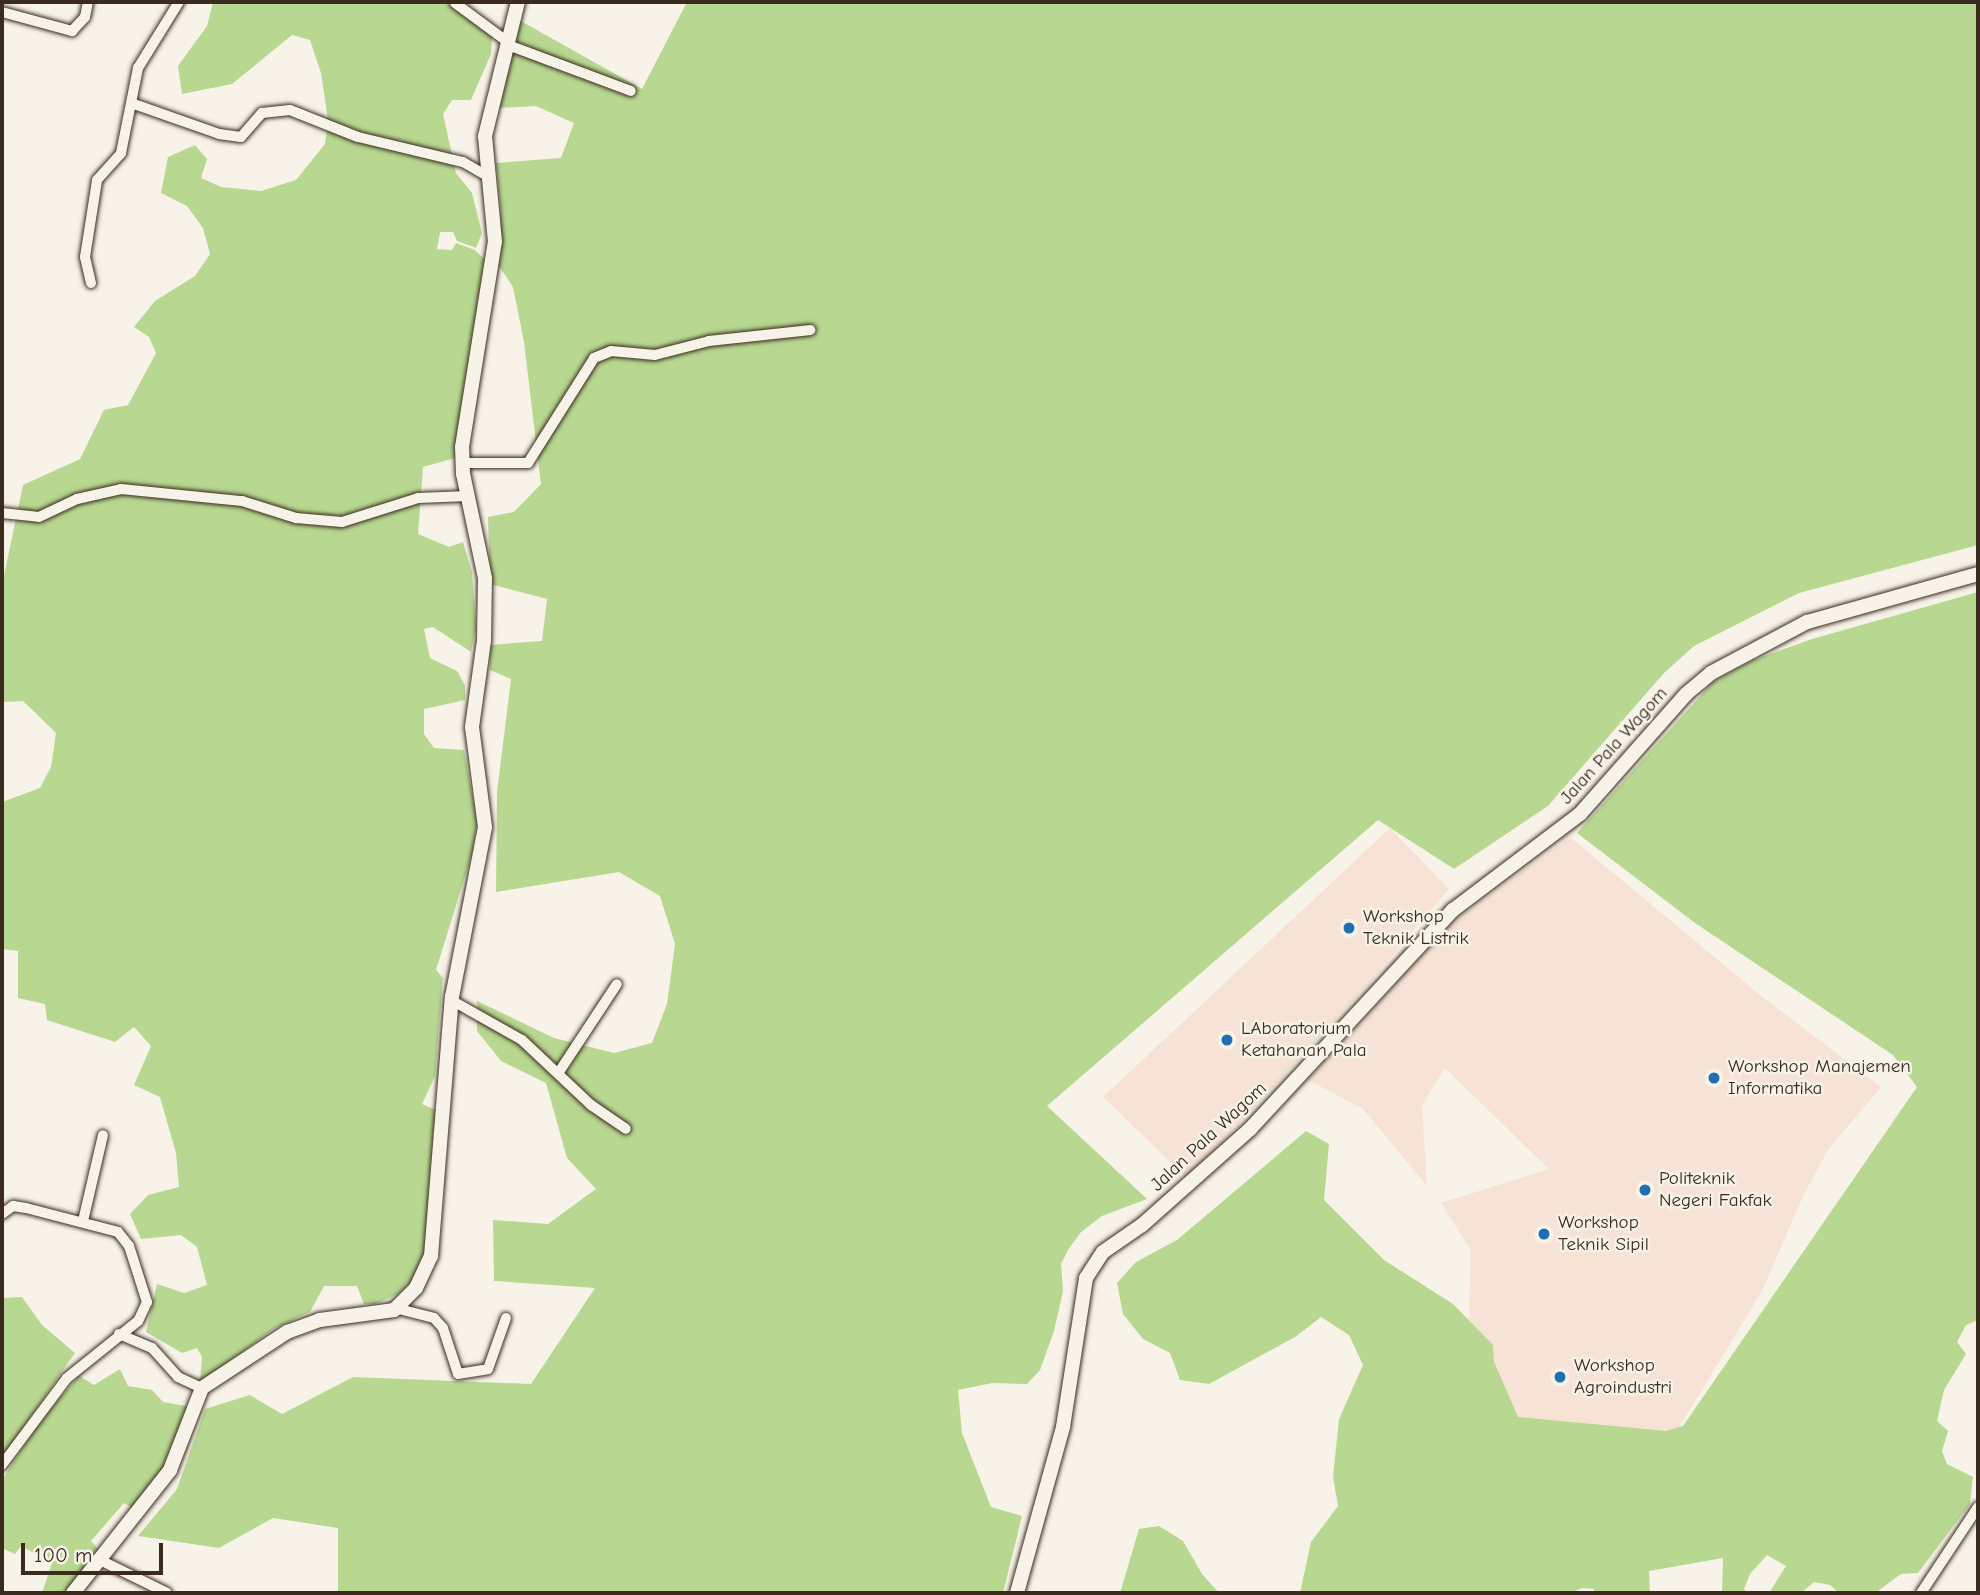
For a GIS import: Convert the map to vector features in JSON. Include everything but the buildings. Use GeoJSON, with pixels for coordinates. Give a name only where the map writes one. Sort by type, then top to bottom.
{"type":"FeatureCollection","features":[{"type":"Feature","properties":{"kind":"main road"},"geometry":{"type":"LineString","coordinates":[[73,1593],[102,1561],[170,1470],[202,1388],[287,1332],[320,1320],[384,1314],[396,1308],[416,1288],[431,1256],[452,1000],[485,827],[472,727],[484,641],[485,578],[462,463],[493,263],[495,221],[485,136],[518,2]]}},
{"type":"Feature","properties":{"kind":"main road","name":"Jalan Pala Wagom"},"geometry":{"type":"LineString","coordinates":[[1017,1593],[1063,1427],[1086,1278],[1103,1252],[1142,1225],[1258,1121],[1368,996],[1453,910],[1580,814],[1686,694],[1711,673],[1807,622],[1978,574]]}},
{"type":"Feature","properties":{"kind":"street"},"geometry":{"type":"LineString","coordinates":[[2,12],[72,31],[85,17],[88,2]]}},
{"type":"Feature","properties":{"kind":"street"},"geometry":{"type":"LineString","coordinates":[[91,283],[85,257],[94,190],[101,174],[121,153],[134,104],[138,68],[179,2]]}},
{"type":"Feature","properties":{"kind":"street"},"geometry":{"type":"LineString","coordinates":[[455,3],[509,44],[631,91]]}},
{"type":"Feature","properties":{"kind":"street"},"geometry":{"type":"LineString","coordinates":[[134,104],[219,134],[241,137],[262,113],[290,110],[358,137],[463,162],[489,177]]}},
{"type":"Feature","properties":{"kind":"street"},"geometry":{"type":"LineString","coordinates":[[462,463],[528,463],[594,358],[611,351],[655,355],[709,341],[810,330]]}},
{"type":"Feature","properties":{"kind":"street"},"geometry":{"type":"LineString","coordinates":[[2,513],[39,517],[77,499],[121,489],[242,501],[296,518],[342,522],[418,498],[468,496]]}},
{"type":"Feature","properties":{"kind":"street"},"geometry":{"type":"LineString","coordinates":[[559,1072],[617,984]]}},
{"type":"Feature","properties":{"kind":"street"},"geometry":{"type":"LineString","coordinates":[[452,1000],[522,1040],[591,1105],[626,1129]]}},
{"type":"Feature","properties":{"kind":"street"},"geometry":{"type":"LineString","coordinates":[[83,1221],[103,1135]]}},
{"type":"Feature","properties":{"kind":"street"},"geometry":{"type":"LineString","coordinates":[[2,1214],[13,1206],[83,1221],[122,1235],[146,1293],[144,1314],[67,1378],[2,1465]]}},
{"type":"Feature","properties":{"kind":"street"},"geometry":{"type":"LineString","coordinates":[[396,1308],[434,1318],[443,1328],[458,1374],[488,1368],[506,1318]]}},
{"type":"Feature","properties":{"kind":"street"},"geometry":{"type":"LineString","coordinates":[[119,1334],[152,1348],[178,1377],[202,1388]]}},
{"type":"Feature","properties":{"kind":"street"},"geometry":{"type":"LineString","coordinates":[[1921,1593],[1978,1507]]}},
{"type":"Feature","properties":{"kind":"street"},"geometry":{"type":"LineString","coordinates":[[102,1561],[167,1593]]}},
{"type":"Feature","properties":{"kind":"shaded area"},"geometry":{"type":"Polygon","coordinates":[[[1390,828],[1449,889],[1364,989],[1188,1179],[1103,1097],[1390,828]]]}},
{"type":"Feature","properties":{"kind":"shaded area","name":"Politeknik Negeri Fakfak"},"geometry":{"type":"Polygon","coordinates":[[[1570,837],[1765,999],[1881,1087],[1828,1150],[1804,1194],[1762,1291],[1672,1439],[1589,1465],[1467,1387],[1471,1250],[1441,1203],[1549,1169],[1445,1068],[1422,1105],[1427,1186],[1363,1109],[1308,1080],[1456,919],[1570,837]]]}},
{"type":"Feature","properties":{"kind":"green space"},"geometry":{"type":"Polygon","coordinates":[[[213,2],[453,2],[493,24],[491,54],[471,100],[452,100],[443,114],[456,173],[472,193],[482,233],[476,248],[457,241],[453,232],[440,232],[437,249],[452,250],[456,243],[475,250],[486,261],[455,458],[423,467],[418,534],[449,547],[463,542],[472,572],[476,629],[471,652],[433,627],[424,629],[430,658],[457,671],[465,685],[465,700],[424,709],[424,734],[434,748],[464,750],[477,821],[472,854],[436,970],[443,978],[435,1076],[422,1104],[436,1110],[424,1259],[416,1277],[398,1294],[375,1304],[364,1304],[357,1286],[324,1286],[310,1312],[275,1328],[200,1382],[202,1357],[197,1348],[182,1353],[146,1332],[157,1284],[184,1293],[207,1285],[197,1247],[181,1235],[141,1239],[130,1214],[148,1195],[179,1187],[176,1153],[160,1097],[134,1085],[151,1046],[134,1027],[115,1042],[47,1020],[45,1004],[18,998],[18,951],[2,949],[2,802],[40,788],[51,767],[56,733],[23,701],[2,702],[2,585],[23,485],[80,459],[104,410],[128,405],[156,353],[149,337],[134,327],[155,301],[195,276],[210,254],[203,228],[187,206],[161,193],[168,157],[195,145],[207,159],[201,178],[221,187],[261,191],[296,180],[325,144],[328,120],[321,73],[310,40],[292,35],[232,84],[182,94],[178,66],[207,26],[213,2]]]}},
{"type":"Feature","properties":{"kind":"green space"},"geometry":{"type":"Polygon","coordinates":[[[687,2],[1978,2],[1978,545],[1799,593],[1694,646],[1664,673],[1548,806],[1454,869],[1378,820],[1047,1106],[1147,1199],[1102,1216],[1081,1232],[1068,1250],[1061,1264],[1063,1291],[1054,1331],[1040,1370],[1027,1384],[992,1383],[958,1390],[962,1433],[991,1507],[1022,1516],[1003,1593],[338,1593],[338,1528],[273,1518],[219,1548],[138,1536],[177,1489],[205,1409],[250,1395],[282,1414],[353,1377],[531,1384],[595,1288],[494,1281],[493,1220],[548,1224],[596,1189],[567,1158],[546,1083],[501,1061],[477,1031],[477,1001],[554,1038],[614,1053],[652,1043],[667,1004],[675,944],[660,896],[619,872],[496,892],[497,792],[511,679],[490,670],[490,645],[542,641],[547,599],[490,584],[488,517],[514,512],[541,484],[524,342],[513,287],[497,263],[501,213],[496,163],[561,158],[574,123],[536,106],[497,108],[519,20],[642,89],[687,2]]]}},
{"type":"Feature","properties":{"kind":"green space"},"geometry":{"type":"Polygon","coordinates":[[[1978,592],[1978,1320],[1966,1325],[1957,1342],[1966,1354],[1944,1390],[1937,1421],[1948,1431],[1942,1451],[1947,1464],[1973,1477],[1970,1504],[1918,1573],[1901,1574],[1875,1593],[1839,1593],[1830,1585],[1814,1582],[1801,1593],[1769,1593],[1786,1566],[1767,1555],[1750,1574],[1744,1589],[1748,1593],[1722,1593],[1723,1558],[1649,1571],[1650,1593],[1594,1593],[1594,1589],[1582,1588],[1570,1593],[1300,1593],[1311,1542],[1338,1506],[1333,1477],[1339,1419],[1363,1365],[1349,1335],[1321,1317],[1295,1337],[1209,1384],[1180,1380],[1170,1353],[1143,1339],[1123,1314],[1117,1283],[1136,1262],[1177,1240],[1306,1131],[1329,1144],[1324,1200],[1384,1260],[1453,1304],[1493,1345],[1494,1362],[1518,1417],[1666,1431],[1683,1426],[1917,1087],[1893,1055],[1695,923],[1577,833],[1713,682],[1751,661],[1812,639],[1978,592]]]}},
{"type":"Feature","properties":{"kind":"green space"},"geometry":{"type":"Polygon","coordinates":[[[22,1297],[42,1325],[75,1353],[2,1458],[2,1298],[22,1297]]]}},
{"type":"Feature","properties":{"kind":"green space"},"geometry":{"type":"Polygon","coordinates":[[[120,1369],[128,1386],[152,1390],[163,1402],[191,1407],[167,1466],[135,1510],[124,1503],[91,1541],[99,1550],[64,1593],[42,1593],[52,1563],[21,1546],[15,1554],[2,1548],[2,1480],[40,1421],[79,1376],[94,1385],[120,1369]]]}},
{"type":"Feature","properties":{"kind":"green space"},"geometry":{"type":"Polygon","coordinates":[[[1159,1526],[1183,1541],[1202,1574],[1219,1593],[1120,1593],[1139,1529],[1159,1526]]]}},
{"type":"Feature","properties":{"kind":"place","name":"Workshop Teknik Listrik"},"geometry":{"type":"Point","coordinates":[1349,928]}},
{"type":"Feature","properties":{"kind":"place","name":"LAboratorium Ketahanan Pala"},"geometry":{"type":"Point","coordinates":[1227,1040]}},
{"type":"Feature","properties":{"kind":"place","name":"Workshop Manajemen Informatika"},"geometry":{"type":"Point","coordinates":[1714,1078]}},
{"type":"Feature","properties":{"kind":"place","name":"Politeknik Negeri Fakfak"},"geometry":{"type":"Point","coordinates":[1645,1190]}},
{"type":"Feature","properties":{"kind":"place","name":"Workshop Teknik Sipil"},"geometry":{"type":"Point","coordinates":[1544,1234]}},
{"type":"Feature","properties":{"kind":"place","name":"Workshop Agroindustri"},"geometry":{"type":"Point","coordinates":[1560,1377]}}]}
